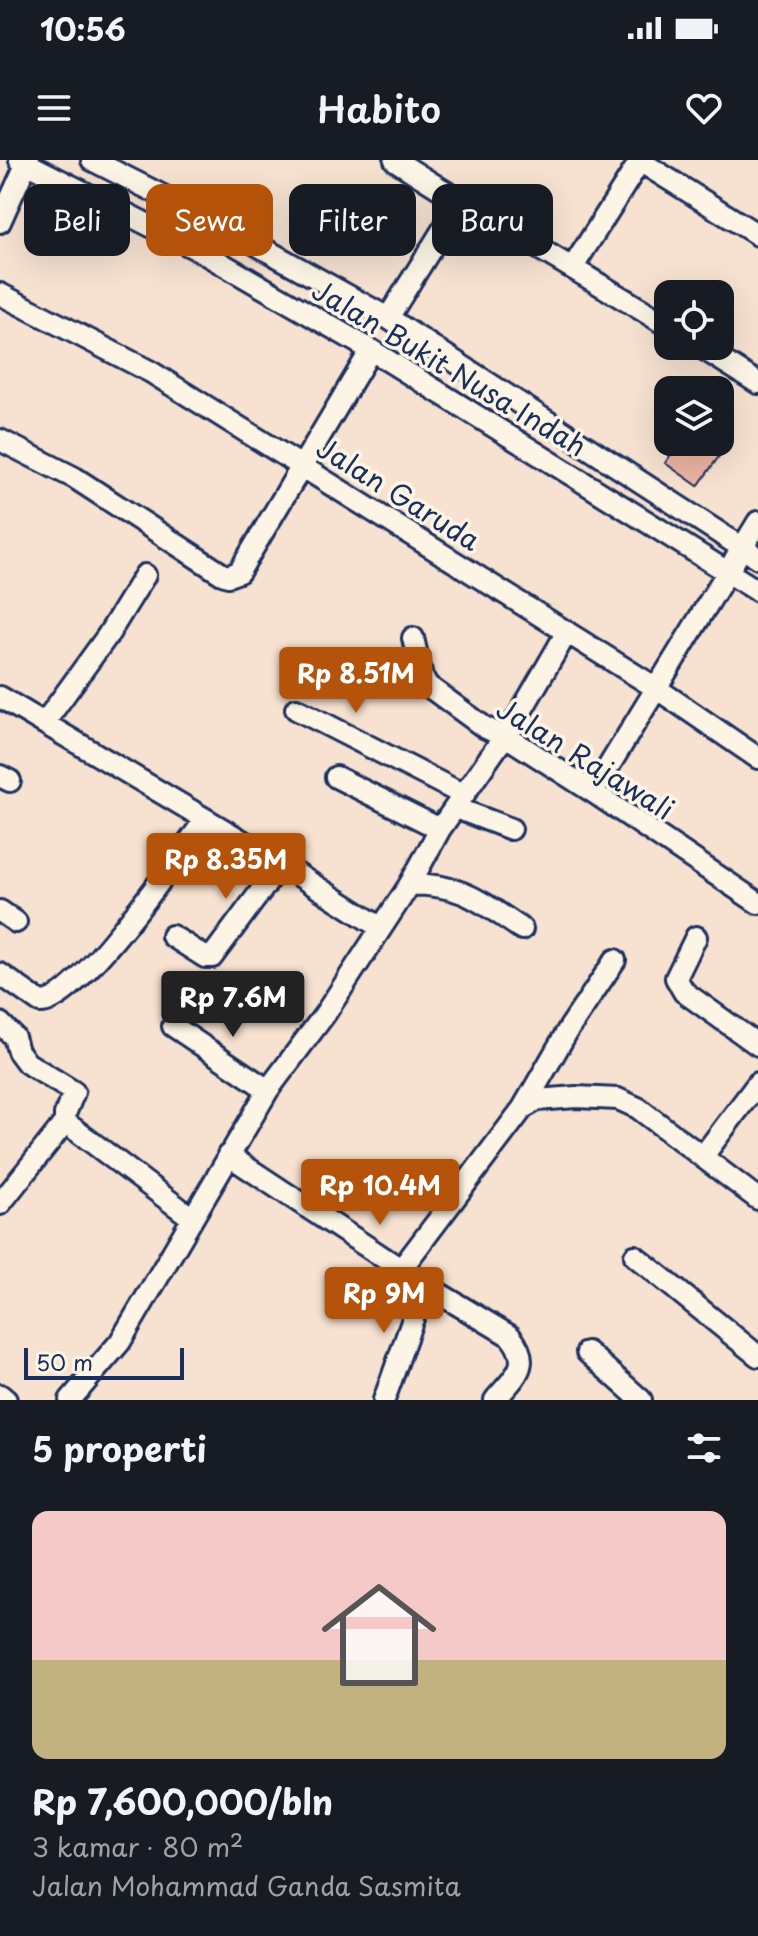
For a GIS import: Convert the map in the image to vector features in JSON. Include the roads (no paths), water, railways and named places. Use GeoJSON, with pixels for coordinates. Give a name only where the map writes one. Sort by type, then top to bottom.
{"type":"FeatureCollection","features":[{"type":"Feature","properties":{"kind":"street","name":"Jalan Bukit Nusa Indah"},"geometry":{"type":"LineString","coordinates":[[92,160],[232,231],[388,318],[750,553]]}},
{"type":"Feature","properties":{"kind":"street"},"geometry":{"type":"LineString","coordinates":[[395,160],[432,184]]}},
{"type":"Feature","properties":{"kind":"street","name":"Jalan Bukit Nusa Indah"},"geometry":{"type":"LineString","coordinates":[[25,161],[200,251],[371,350],[758,591]]}},
{"type":"Feature","properties":{"kind":"street"},"geometry":{"type":"LineString","coordinates":[[0,222],[25,161]]}},
{"type":"Feature","properties":{"kind":"street"},"geometry":{"type":"LineString","coordinates":[[573,267],[639,161],[758,235]]}},
{"type":"Feature","properties":{"kind":"street"},"geometry":{"type":"LineString","coordinates":[[388,318],[432,247]]}},
{"type":"Feature","properties":{"kind":"street"},"geometry":{"type":"LineString","coordinates":[[553,255],[654,317]]}},
{"type":"Feature","properties":{"kind":"street","name":"Jalan Garuda"},"geometry":{"type":"LineString","coordinates":[[0,294],[151,372],[656,688],[758,758]]}},
{"type":"Feature","properties":{"kind":"street"},"geometry":{"type":"LineString","coordinates":[[0,440],[75,478],[222,574],[234,575],[239,572],[371,350]]}},
{"type":"Feature","properties":{"kind":"street"},"geometry":{"type":"LineString","coordinates":[[721,360],[758,383]]}},
{"type":"Feature","properties":{"kind":"street"},"geometry":{"type":"LineString","coordinates":[[593,792],[728,571],[750,553],[758,522]]}},
{"type":"Feature","properties":{"kind":"street"},"geometry":{"type":"LineString","coordinates":[[45,722],[108,635],[145,575]]}},
{"type":"Feature","properties":{"kind":"street"},"geometry":{"type":"LineString","coordinates":[[78,1397],[120,1342],[268,1090],[325,1014],[410,884],[440,829],[505,739],[567,632]]}},
{"type":"Feature","properties":{"kind":"street","name":"Jalan Rajawali"},"geometry":{"type":"LineString","coordinates":[[413,638],[422,677],[428,686],[484,727],[515,742],[593,792],[758,903]]}},
{"type":"Feature","properties":{"kind":"street"},"geometry":{"type":"LineString","coordinates":[[0,697],[281,864],[381,928]]}},
{"type":"Feature","properties":{"kind":"street"},"geometry":{"type":"LineString","coordinates":[[296,709],[511,829]]}},
{"type":"Feature","properties":{"kind":"street"},"geometry":{"type":"LineString","coordinates":[[336,777],[440,829]]}},
{"type":"Feature","properties":{"kind":"street"},"geometry":{"type":"LineString","coordinates":[[0,974],[40,1002],[54,1000],[100,955],[136,913],[205,820]]}},
{"type":"Feature","properties":{"kind":"street"},"geometry":{"type":"LineString","coordinates":[[172,936],[205,957],[212,957],[281,864]]}},
{"type":"Feature","properties":{"kind":"street"},"geometry":{"type":"LineString","coordinates":[[410,884],[439,885],[466,893],[522,929]]}},
{"type":"Feature","properties":{"kind":"street"},"geometry":{"type":"LineString","coordinates":[[696,937],[676,978],[679,985],[684,992],[758,1045]]}},
{"type":"Feature","properties":{"kind":"street"},"geometry":{"type":"LineString","coordinates":[[402,1268],[523,1108],[568,1030],[615,960]]}},
{"type":"Feature","properties":{"kind":"street"},"geometry":{"type":"LineString","coordinates":[[0,1023],[14,1037],[18,1051],[27,1063],[74,1092],[65,1122],[0,1204]]}},
{"type":"Feature","properties":{"kind":"street"},"geometry":{"type":"LineString","coordinates":[[173,1026],[268,1090]]}},
{"type":"Feature","properties":{"kind":"street"},"geometry":{"type":"LineString","coordinates":[[703,1156],[758,1083]]}},
{"type":"Feature","properties":{"kind":"street"},"geometry":{"type":"LineString","coordinates":[[523,1108],[537,1100],[576,1097],[618,1099],[638,1108],[758,1199]]}},
{"type":"Feature","properties":{"kind":"street"},"geometry":{"type":"LineString","coordinates":[[65,1122],[192,1218]]}},
{"type":"Feature","properties":{"kind":"street"},"geometry":{"type":"LineString","coordinates":[[228,1155],[425,1285],[510,1336],[522,1357],[521,1369],[495,1400]]}},
{"type":"Feature","properties":{"kind":"street"},"geometry":{"type":"LineString","coordinates":[[635,1256],[758,1356]]}},
{"type":"Feature","properties":{"kind":"street"},"geometry":{"type":"LineString","coordinates":[[384,1400],[425,1285]]}},
{"type":"Feature","properties":{"kind":"street"},"geometry":{"type":"LineString","coordinates":[[587,1352],[641,1400]]}},
{"type":"Feature","properties":{"kind":"street"},"geometry":{"type":"LineString","coordinates":[[0,1395],[6,1400]]}}]}
